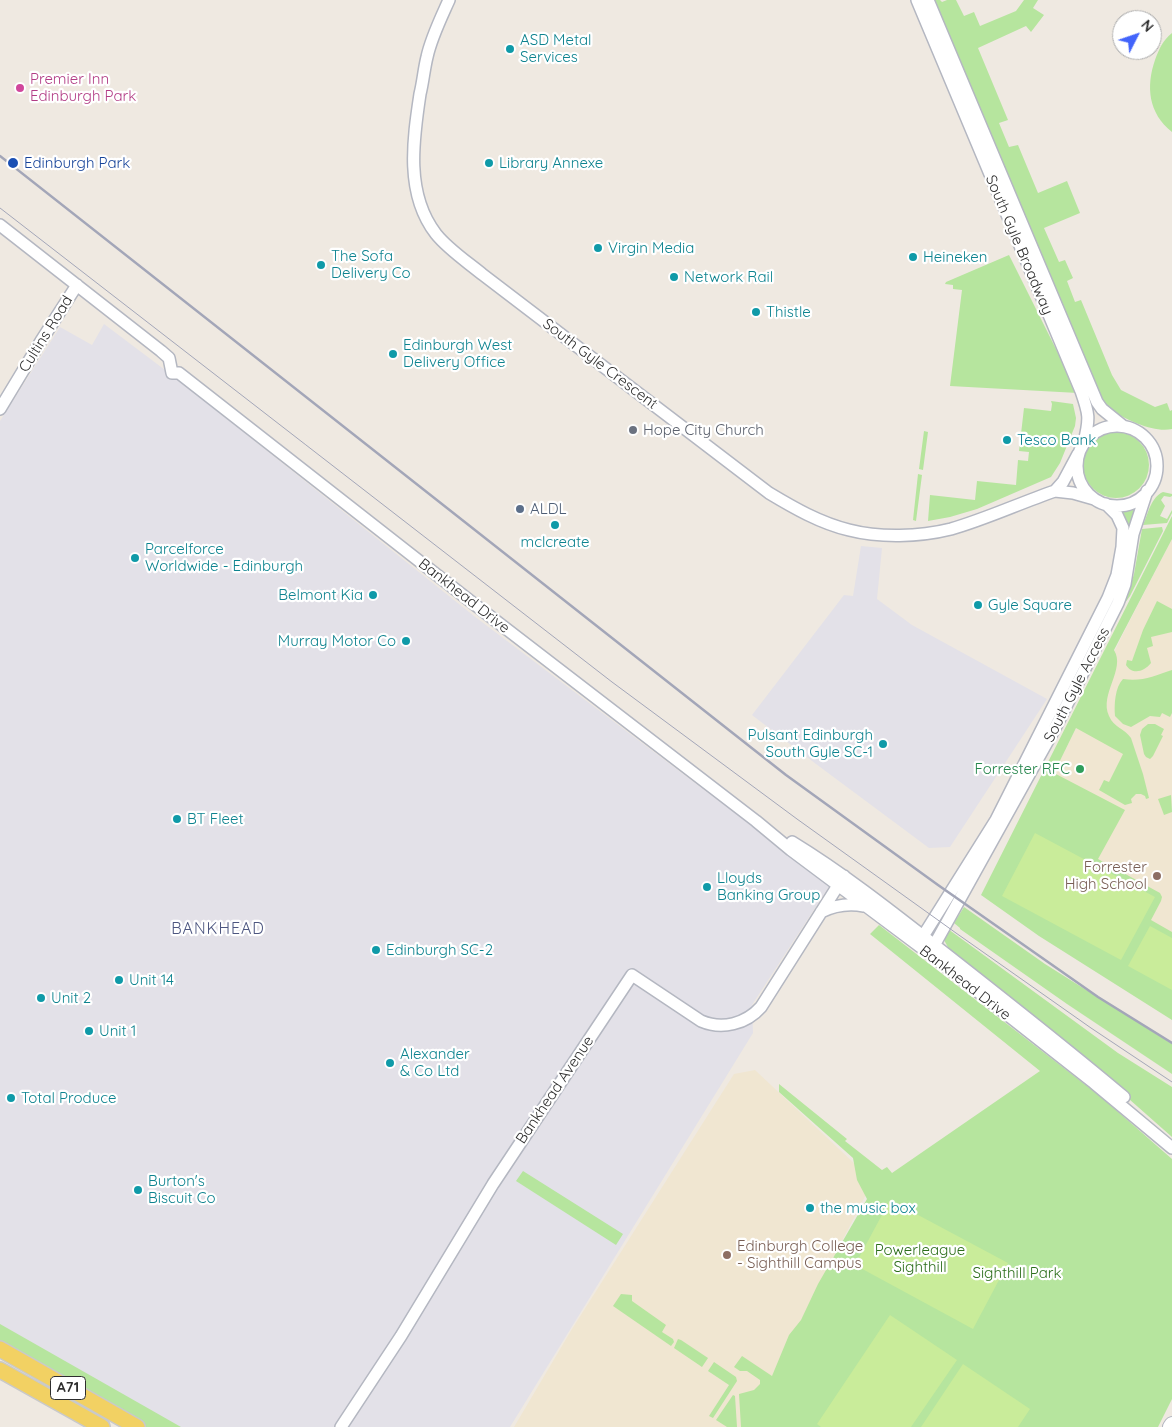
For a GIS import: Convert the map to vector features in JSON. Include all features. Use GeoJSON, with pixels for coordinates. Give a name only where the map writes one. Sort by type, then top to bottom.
{"type":"FeatureCollection","features":[{"type":"Feature","properties":{"kind":"main road","name":"A71"},"geometry":{"type":"LineString","coordinates":[[0,1349],[137,1427]]}},
{"type":"Feature","properties":{"kind":"main road","name":"A71"},"geometry":{"type":"LineString","coordinates":[[0,1370],[102,1427]]}},
{"type":"Feature","properties":{"kind":"street","name":"South Gyle Crescent"},"geometry":{"type":"LineString","coordinates":[[449,0],[427,56],[413,142],[416,185],[425,215],[445,244],[548,324],[769,493],[800,511],[849,530],[897,535],[939,531],[979,520],[1054,491],[1073,493],[1101,502]]}},
{"type":"Feature","properties":{"kind":"street","name":"South Gyle Broadway"},"geometry":{"type":"LineString","coordinates":[[917,0],[943,48],[1097,402],[1102,409],[1123,426]]}},
{"type":"Feature","properties":{"kind":"street","name":"South Gyle Broadway"},"geometry":{"type":"LineString","coordinates":[[928,0],[943,48],[1089,415],[1084,442]]}},
{"type":"Feature","properties":{"kind":"street"},"geometry":{"type":"LineString","coordinates":[[0,225],[77,285]]}},
{"type":"Feature","properties":{"kind":"street","name":"Cultins Road"},"geometry":{"type":"LineString","coordinates":[[0,409],[77,285]]}},
{"type":"Feature","properties":{"kind":"street","name":"Bankhead Drive"},"geometry":{"type":"LineString","coordinates":[[77,285],[166,355],[170,362],[172,373],[179,373],[468,600],[756,821],[841,881],[1073,1054],[1172,1139]]}},
{"type":"Feature","properties":{"kind":"street"},"geometry":{"type":"LineString","coordinates":[[1054,491],[1063,482],[1084,442],[1092,434],[1112,426],[1123,426],[1139,432],[1148,441],[1154,452],[1155,476],[1147,491],[1139,499],[1117,506],[1101,502],[1088,494],[1082,485],[1078,476],[1078,454]]}},
{"type":"Feature","properties":{"kind":"street","name":"South Gyle Access"},"geometry":{"type":"LineString","coordinates":[[932,950],[1056,726],[1114,611],[1126,584],[1133,534],[1147,491]]}},
{"type":"Feature","properties":{"kind":"street","name":"South Gyle Access"},"geometry":{"type":"LineString","coordinates":[[920,941],[996,820],[1108,598],[1117,574],[1123,528],[1117,515],[1101,502]]}},
{"type":"Feature","properties":{"kind":"street","name":"Bankhead Drive"},"geometry":{"type":"LineString","coordinates":[[841,881],[865,906],[920,941]]}},
{"type":"Feature","properties":{"kind":"street","name":"Bankhead Avenue"},"geometry":{"type":"LineString","coordinates":[[341,1427],[400,1336],[493,1184],[632,975],[707,1024],[719,1026],[738,1022],[751,1016],[761,1006],[841,881]]}},
{"type":"Feature","properties":{"kind":"street"},"geometry":{"type":"LineString","coordinates":[[821,913],[844,904],[865,906]]}},
{"type":"Feature","properties":{"kind":"street","name":"Bankhead Drive"},"geometry":{"type":"LineString","coordinates":[[932,950],[1172,1148]]}},
{"type":"Feature","properties":{"kind":"street"},"geometry":{"type":"LineString","coordinates":[[1073,1054],[1094,1083]]}},
{"type":"Feature","properties":{"kind":"shaded area"},"geometry":{"type":"Polygon","coordinates":[[[104,324],[177,379],[474,616],[830,885],[752,1005],[753,1033],[510,1427],[146,1427],[0,1341],[0,421],[60,327],[92,345],[104,324]]]}},
{"type":"Feature","properties":{"kind":"shaded area"},"geometry":{"type":"Polygon","coordinates":[[[1172,539],[1172,992],[993,895],[1172,539]]]}},
{"type":"Feature","properties":{"kind":"shaded area"},"geometry":{"type":"Polygon","coordinates":[[[861,546],[882,548],[877,599],[912,625],[1047,699],[950,847],[929,848],[752,715],[844,595],[853,596],[861,546]]]}},
{"type":"Feature","properties":{"kind":"shaded area","name":"Edinburgh College - Sighthill Campus"},"geometry":{"type":"Polygon","coordinates":[[[755,1070],[873,1181],[746,1427],[514,1427],[572,1329],[734,1074],[755,1070]]]}},
{"type":"Feature","properties":{"kind":"green space"},"geometry":{"type":"Polygon","coordinates":[[[933,0],[940,0],[942,2],[956,0],[964,16],[974,12],[980,26],[1016,11],[1024,0],[1038,0],[1033,8],[1044,15],[1031,32],[1026,26],[978,48],[1008,120],[999,123],[1009,147],[1018,145],[1038,193],[1067,181],[1080,213],[1044,228],[1059,262],[1065,260],[1073,278],[1067,281],[1075,302],[1081,300],[1112,375],[1121,390],[1155,407],[1167,403],[1170,411],[1172,410],[1172,429],[1150,428],[1134,422],[1114,412],[1102,401],[933,0]]]}},
{"type":"Feature","properties":{"kind":"green space"},"geometry":{"type":"Polygon","coordinates":[[[1172,33],[1172,132],[1158,116],[1151,99],[1150,89],[1150,80],[1156,60],[1162,60],[1162,45],[1172,33]]]}},
{"type":"Feature","properties":{"kind":"green space"},"geometry":{"type":"Polygon","coordinates":[[[1009,255],[1078,393],[950,386],[962,290],[953,289],[953,285],[945,284],[1009,255]]]}},
{"type":"Feature","properties":{"kind":"green space"},"geometry":{"type":"Polygon","coordinates":[[[1051,401],[1073,404],[1076,418],[1075,426],[1060,463],[1051,477],[977,509],[928,521],[930,495],[975,500],[977,481],[1016,485],[1018,460],[1028,461],[1029,452],[1019,451],[1024,408],[1051,411],[1051,401]]]}},
{"type":"Feature","properties":{"kind":"green space"},"geometry":{"type":"Polygon","coordinates":[[[924,431],[928,432],[923,470],[919,469],[924,431]]]}},
{"type":"Feature","properties":{"kind":"green space"},"geometry":{"type":"Polygon","coordinates":[[[1116,432],[1129,435],[1139,442],[1146,452],[1149,465],[1146,478],[1139,488],[1129,495],[1116,498],[1103,495],[1093,488],[1086,478],[1083,465],[1086,452],[1093,442],[1103,435],[1116,432]]]}},
{"type":"Feature","properties":{"kind":"green space"},"geometry":{"type":"Polygon","coordinates":[[[918,474],[922,475],[916,521],[913,520],[918,474]]]}},
{"type":"Feature","properties":{"kind":"green space"},"geometry":{"type":"Polygon","coordinates":[[[1163,492],[1172,494],[1170,497],[1164,496],[1161,500],[1165,506],[1160,516],[1167,519],[1172,510],[1167,523],[1143,525],[1153,502],[1163,492]]]}},
{"type":"Feature","properties":{"kind":"green space"},"geometry":{"type":"Polygon","coordinates":[[[1137,504],[1133,526],[1128,527],[1120,509],[1137,504]]]}},
{"type":"Feature","properties":{"kind":"green space"},"geometry":{"type":"Polygon","coordinates":[[[1172,516],[1172,539],[1114,650],[1117,657],[1117,665],[1107,699],[1107,708],[1111,720],[1131,738],[1149,798],[1146,799],[1141,794],[1136,794],[1131,799],[1132,803],[1125,805],[1099,790],[1104,780],[1109,782],[1123,754],[1076,728],[1054,773],[1125,810],[1098,859],[1160,893],[1162,897],[1151,920],[1172,932],[1172,1020],[1039,936],[981,895],[1172,516]]]}},
{"type":"Feature","properties":{"kind":"green space"},"geometry":{"type":"Polygon","coordinates":[[[1162,527],[1163,531],[1125,603],[1134,574],[1142,529],[1162,527]]]}},
{"type":"Feature","properties":{"kind":"green space"},"geometry":{"type":"Polygon","coordinates":[[[1157,601],[1172,609],[1172,632],[1151,637],[1153,646],[1147,648],[1151,663],[1142,670],[1131,670],[1126,665],[1127,660],[1132,661],[1143,630],[1157,601]]]}},
{"type":"Feature","properties":{"kind":"green space"},"geometry":{"type":"Polygon","coordinates":[[[1172,670],[1172,713],[1170,717],[1162,713],[1160,717],[1150,716],[1131,727],[1123,724],[1115,716],[1117,691],[1123,679],[1142,679],[1172,670]]]}},
{"type":"Feature","properties":{"kind":"green space"},"geometry":{"type":"Polygon","coordinates":[[[1148,724],[1155,724],[1164,729],[1161,735],[1163,736],[1150,759],[1144,754],[1140,735],[1142,729],[1148,724]]]}},
{"type":"Feature","properties":{"kind":"green space"},"geometry":{"type":"Polygon","coordinates":[[[1171,795],[1172,812],[1164,815],[1158,799],[1171,795]]]}},
{"type":"Feature","properties":{"kind":"green space"},"geometry":{"type":"Polygon","coordinates":[[[1035,833],[1155,897],[1121,960],[1002,896],[1035,833]]]}},
{"type":"Feature","properties":{"kind":"green space"},"geometry":{"type":"Polygon","coordinates":[[[964,907],[1045,964],[1172,1044],[1172,1074],[960,929],[954,923],[964,907]]]}},
{"type":"Feature","properties":{"kind":"green space","name":"Sighthill Park"},"geometry":{"type":"Polygon","coordinates":[[[879,925],[1100,1096],[1172,1159],[1172,1399],[1158,1427],[741,1427],[739,1394],[754,1390],[760,1384],[760,1380],[747,1371],[740,1371],[734,1367],[742,1356],[772,1376],[789,1335],[801,1320],[818,1284],[867,1199],[857,1180],[853,1158],[779,1092],[779,1084],[847,1139],[845,1141],[882,1170],[887,1167],[892,1173],[1040,1071],[870,934],[879,925]]]}},
{"type":"Feature","properties":{"kind":"green space"},"geometry":{"type":"Polygon","coordinates":[[[1150,926],[1172,938],[1172,990],[1128,966],[1150,926]]]}},
{"type":"Feature","properties":{"kind":"green space"},"geometry":{"type":"Polygon","coordinates":[[[948,929],[1118,1053],[1172,1087],[1172,1137],[1061,1039],[949,949],[944,940],[948,929]]]}},
{"type":"Feature","properties":{"kind":"green space"},"geometry":{"type":"Polygon","coordinates":[[[523,1171],[623,1234],[616,1245],[516,1181],[523,1171]]]}},
{"type":"Feature","properties":{"kind":"green space","name":"Powerleague Sighthill"},"geometry":{"type":"Polygon","coordinates":[[[890,1200],[1008,1263],[973,1329],[855,1265],[890,1200]]]}},
{"type":"Feature","properties":{"kind":"green space"},"geometry":{"type":"Polygon","coordinates":[[[621,1294],[632,1295],[632,1301],[666,1325],[662,1332],[673,1339],[674,1342],[671,1346],[613,1306],[621,1294]]]}},
{"type":"Feature","properties":{"kind":"green space"},"geometry":{"type":"Polygon","coordinates":[[[890,1315],[957,1360],[911,1427],[821,1427],[817,1424],[890,1315]]]}},
{"type":"Feature","properties":{"kind":"green space"},"geometry":{"type":"Polygon","coordinates":[[[0,1324],[181,1427],[146,1427],[96,1399],[0,1341],[0,1324]]]}},
{"type":"Feature","properties":{"kind":"green space"},"geometry":{"type":"Polygon","coordinates":[[[678,1339],[708,1358],[702,1367],[674,1348],[678,1339]]]}},
{"type":"Feature","properties":{"kind":"green space"},"geometry":{"type":"Polygon","coordinates":[[[714,1362],[736,1377],[737,1381],[713,1418],[709,1416],[729,1385],[708,1371],[714,1362]]]}},
{"type":"Feature","properties":{"kind":"green space"},"geometry":{"type":"Polygon","coordinates":[[[963,1364],[1030,1409],[1018,1427],[921,1427],[963,1364]]]}},
{"type":"Feature","properties":{"kind":"green space"},"geometry":{"type":"Polygon","coordinates":[[[733,1395],[735,1396],[737,1427],[727,1427],[716,1420],[733,1395]]]}},
{"type":"Feature","properties":{"kind":"tram line"},"geometry":{"type":"LineString","coordinates":[[0,208],[612,682],[797,819],[956,933],[1091,1028],[1172,1082]]}},
{"type":"Feature","properties":{"kind":"railway"},"geometry":{"type":"LineString","coordinates":[[0,156],[786,775],[938,885],[1098,997],[1172,1043]]}},
{"type":"Feature","properties":{"kind":"place","name":"ASD Metal Services"},"geometry":{"type":"Point","coordinates":[510,49]}},
{"type":"Feature","properties":{"kind":"place","name":"Premier Inn Edinburgh Park"},"geometry":{"type":"Point","coordinates":[20,88]}},
{"type":"Feature","properties":{"kind":"place","name":"Edinburgh Park"},"geometry":{"type":"Point","coordinates":[13,163]}},
{"type":"Feature","properties":{"kind":"place","name":"Library Annexe"},"geometry":{"type":"Point","coordinates":[489,163]}},
{"type":"Feature","properties":{"kind":"place","name":"Virgin Media"},"geometry":{"type":"Point","coordinates":[598,248]}},
{"type":"Feature","properties":{"kind":"place","name":"Heineken"},"geometry":{"type":"Point","coordinates":[913,257]}},
{"type":"Feature","properties":{"kind":"place","name":"The Sofa Delivery Co"},"geometry":{"type":"Point","coordinates":[321,265]}},
{"type":"Feature","properties":{"kind":"place","name":"Network Rail"},"geometry":{"type":"Point","coordinates":[674,277]}},
{"type":"Feature","properties":{"kind":"place","name":"Thistle"},"geometry":{"type":"Point","coordinates":[756,312]}},
{"type":"Feature","properties":{"kind":"place","name":"Edinburgh West Delivery Office"},"geometry":{"type":"Point","coordinates":[393,354]}},
{"type":"Feature","properties":{"kind":"place","name":"Hope City Church"},"geometry":{"type":"Point","coordinates":[633,430]}},
{"type":"Feature","properties":{"kind":"place","name":"Tesco Bank"},"geometry":{"type":"Point","coordinates":[1007,440]}},
{"type":"Feature","properties":{"kind":"place","name":"ALDL"},"geometry":{"type":"Point","coordinates":[520,509]}},
{"type":"Feature","properties":{"kind":"place","name":"mclcreate"},"geometry":{"type":"Point","coordinates":[555,525]}},
{"type":"Feature","properties":{"kind":"place","name":"Parcelforce Worldwide - Edinburgh"},"geometry":{"type":"Point","coordinates":[135,558]}},
{"type":"Feature","properties":{"kind":"place","name":"Belmont Kia"},"geometry":{"type":"Point","coordinates":[373,595]}},
{"type":"Feature","properties":{"kind":"place","name":"Gyle Square"},"geometry":{"type":"Point","coordinates":[978,605]}},
{"type":"Feature","properties":{"kind":"place","name":"Murray Motor Co"},"geometry":{"type":"Point","coordinates":[406,641]}},
{"type":"Feature","properties":{"kind":"place","name":"Pulsant Edinburgh South Gyle SC-1"},"geometry":{"type":"Point","coordinates":[883,744]}},
{"type":"Feature","properties":{"kind":"place","name":"Forrester RFC"},"geometry":{"type":"Point","coordinates":[1080,769]}},
{"type":"Feature","properties":{"kind":"place","name":"BT Fleet"},"geometry":{"type":"Point","coordinates":[177,819]}},
{"type":"Feature","properties":{"kind":"place","name":"Forrester High School"},"geometry":{"type":"Point","coordinates":[1157,876]}},
{"type":"Feature","properties":{"kind":"place","name":"Lloyds Banking Group"},"geometry":{"type":"Point","coordinates":[707,887]}},
{"type":"Feature","properties":{"kind":"place","name":"Edinburgh SC-2"},"geometry":{"type":"Point","coordinates":[376,950]}},
{"type":"Feature","properties":{"kind":"place","name":"Unit 14"},"geometry":{"type":"Point","coordinates":[119,980]}},
{"type":"Feature","properties":{"kind":"place","name":"Unit 2"},"geometry":{"type":"Point","coordinates":[41,998]}},
{"type":"Feature","properties":{"kind":"place","name":"Unit 1"},"geometry":{"type":"Point","coordinates":[89,1031]}},
{"type":"Feature","properties":{"kind":"place","name":"Alexander & Co Ltd"},"geometry":{"type":"Point","coordinates":[390,1063]}},
{"type":"Feature","properties":{"kind":"place","name":"Total Produce"},"geometry":{"type":"Point","coordinates":[11,1098]}},
{"type":"Feature","properties":{"kind":"place","name":"Burton's Biscuit Co"},"geometry":{"type":"Point","coordinates":[138,1190]}},
{"type":"Feature","properties":{"kind":"place","name":"the music box"},"geometry":{"type":"Point","coordinates":[810,1208]}},
{"type":"Feature","properties":{"kind":"place","name":"Edinburgh College - Sighthill Campus"},"geometry":{"type":"Point","coordinates":[727,1255]}},
{"type":"Feature","properties":{"kind":"district","name":"BANKHEAD"},"geometry":{"type":"Point","coordinates":[218,929]}}]}
